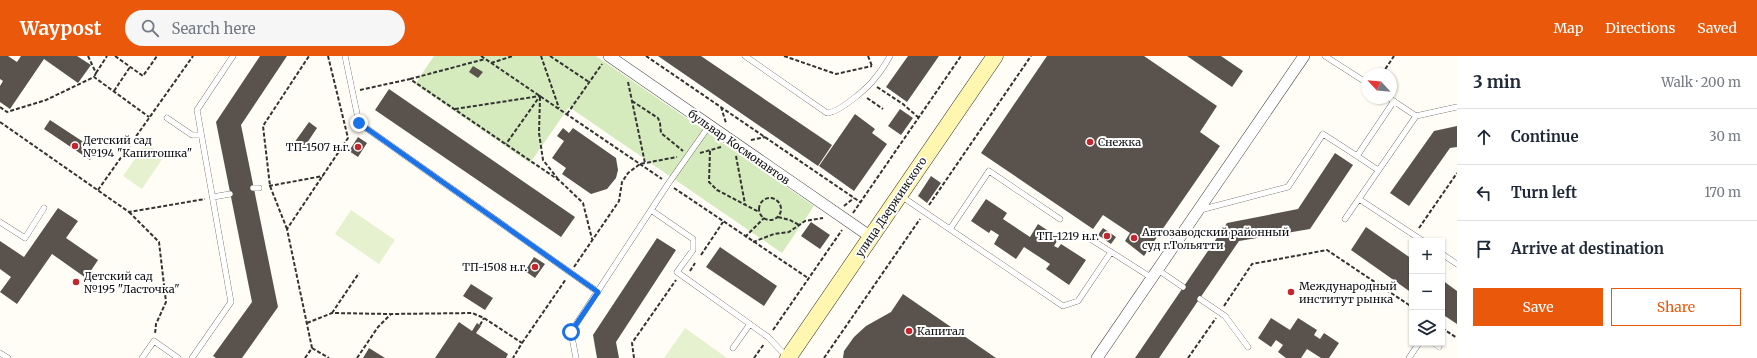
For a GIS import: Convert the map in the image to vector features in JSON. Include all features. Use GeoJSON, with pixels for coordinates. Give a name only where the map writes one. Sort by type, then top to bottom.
{"type":"FeatureCollection","features":[{"type":"Feature","properties":{"kind":"main road","name":"улица Дзержинского"},"geometry":{"type":"LineString","coordinates":[[788,358],[994,56]]}},
{"type":"Feature","properties":{"kind":"street"},"geometry":{"type":"LineString","coordinates":[[1097,358],[1304,56]]}},
{"type":"Feature","properties":{"kind":"street","name":"бульвар Космонавтов"},"geometry":{"type":"LineString","coordinates":[[606,59],[628,70],[871,237]]}},
{"type":"Feature","properties":{"kind":"lane"},"geometry":{"type":"LineString","coordinates":[[192,358],[231,302],[197,110],[233,56]]}},
{"type":"Feature","properties":{"kind":"lane"},"geometry":{"type":"LineString","coordinates":[[345,56],[359,123],[598,292]]}},
{"type":"Feature","properties":{"kind":"lane"},"geometry":{"type":"LineString","coordinates":[[745,56],[827,113],[833,112],[860,93],[876,77],[890,56]]}},
{"type":"Feature","properties":{"kind":"lane"},"geometry":{"type":"LineString","coordinates":[[1325,56],[1361,79]]}},
{"type":"Feature","properties":{"kind":"lane"},"geometry":{"type":"LineString","coordinates":[[1397,103],[1416,116]]}},
{"type":"Feature","properties":{"kind":"lane"},"geometry":{"type":"LineString","coordinates":[[1357,156],[1390,104]]}},
{"type":"Feature","properties":{"kind":"lane"},"geometry":{"type":"LineString","coordinates":[[1345,219],[1416,116],[1457,107]]}},
{"type":"Feature","properties":{"kind":"lane"},"geometry":{"type":"LineString","coordinates":[[168,118],[192,135],[202,135]]}},
{"type":"Feature","properties":{"kind":"lane"},"geometry":{"type":"LineString","coordinates":[[576,358],[571,332],[668,184],[709,126]]}},
{"type":"Feature","properties":{"kind":"lane"},"geometry":{"type":"LineString","coordinates":[[1198,210],[1288,187],[1323,134],[1378,170]]}},
{"type":"Feature","properties":{"kind":"lane"},"geometry":{"type":"LineString","coordinates":[[950,229],[989,171],[1060,218]]}},
{"type":"Feature","properties":{"kind":"lane"},"geometry":{"type":"LineString","coordinates":[[213,197],[230,194]]}},
{"type":"Feature","properties":{"kind":"lane"},"geometry":{"type":"LineString","coordinates":[[899,195],[1063,306],[1078,301],[1111,252]]}},
{"type":"Feature","properties":{"kind":"lane"},"geometry":{"type":"LineString","coordinates":[[1359,199],[1418,238]]}},
{"type":"Feature","properties":{"kind":"lane"},"geometry":{"type":"LineString","coordinates":[[0,222],[25,238],[44,208]]}},
{"type":"Feature","properties":{"kind":"lane"},"geometry":{"type":"LineString","coordinates":[[651,210],[693,239],[693,250],[678,272],[768,337],[788,358]]}},
{"type":"Feature","properties":{"kind":"lane"},"geometry":{"type":"LineString","coordinates":[[1084,235],[1111,252],[1183,287]]}},
{"type":"Feature","properties":{"kind":"lane"},"geometry":{"type":"LineString","coordinates":[[1445,256],[1457,264]]}},
{"type":"Feature","properties":{"kind":"lane"},"geometry":{"type":"LineString","coordinates":[[1200,299],[1225,316],[1248,347]]}},
{"type":"Feature","properties":{"kind":"lane"},"geometry":{"type":"LineString","coordinates":[[733,348],[750,324]]}},
{"type":"Feature","properties":{"kind":"lane"},"geometry":{"type":"LineString","coordinates":[[142,358],[154,341],[178,358]]}},
{"type":"Feature","properties":{"kind":"lane"},"geometry":{"type":"LineString","coordinates":[[1409,358],[1417,346]]}},
{"type":"Feature","properties":{"kind":"lane"},"geometry":{"type":"LineString","coordinates":[[0,352],[8,358]]}},
{"type":"Feature","properties":{"kind":"path"},"geometry":{"type":"LineString","coordinates":[[88,56],[96,73]]}},
{"type":"Feature","properties":{"kind":"path"},"geometry":{"type":"LineString","coordinates":[[0,107],[7,112],[46,100],[94,77],[107,56]]}},
{"type":"Feature","properties":{"kind":"path"},"geometry":{"type":"LineString","coordinates":[[115,56],[143,76],[157,56]]}},
{"type":"Feature","properties":{"kind":"path"},"geometry":{"type":"LineString","coordinates":[[98,190],[192,56]]}},
{"type":"Feature","properties":{"kind":"path"},"geometry":{"type":"LineString","coordinates":[[305,358],[312,348],[287,228],[270,186],[263,126],[309,56]]}},
{"type":"Feature","properties":{"kind":"path"},"geometry":{"type":"LineString","coordinates":[[287,228],[348,138],[328,56]]}},
{"type":"Feature","properties":{"kind":"path"},"geometry":{"type":"LineString","coordinates":[[481,56],[568,114],[722,222],[808,278]]}},
{"type":"Feature","properties":{"kind":"path"},"geometry":{"type":"LineString","coordinates":[[491,63],[513,56]]}},
{"type":"Feature","properties":{"kind":"path"},"geometry":{"type":"LineString","coordinates":[[541,56],[560,109]]}},
{"type":"Feature","properties":{"kind":"path"},"geometry":{"type":"LineString","coordinates":[[550,56],[589,83]]}},
{"type":"Feature","properties":{"kind":"path"},"geometry":{"type":"LineString","coordinates":[[646,56],[860,202]]}},
{"type":"Feature","properties":{"kind":"path"},"geometry":{"type":"LineString","coordinates":[[784,56],[791,57],[836,74],[872,66]]}},
{"type":"Feature","properties":{"kind":"path"},"geometry":{"type":"LineString","coordinates":[[868,56],[878,83],[877,86],[903,104],[919,118]]}},
{"type":"Feature","properties":{"kind":"path"},"geometry":{"type":"LineString","coordinates":[[754,358],[962,56]]}},
{"type":"Feature","properties":{"kind":"path"},"geometry":{"type":"LineString","coordinates":[[1386,68],[1394,56]]}},
{"type":"Feature","properties":{"kind":"path"},"geometry":{"type":"LineString","coordinates":[[337,94],[410,79],[485,59]]}},
{"type":"Feature","properties":{"kind":"path"},"geometry":{"type":"LineString","coordinates":[[568,114],[606,59]]}},
{"type":"Feature","properties":{"kind":"path"},"geometry":{"type":"LineString","coordinates":[[114,91],[130,67]]}},
{"type":"Feature","properties":{"kind":"path"},"geometry":{"type":"LineString","coordinates":[[628,70],[627,77],[645,163]]}},
{"type":"Feature","properties":{"kind":"path"},"geometry":{"type":"LineString","coordinates":[[94,77],[149,117]]}},
{"type":"Feature","properties":{"kind":"path"},"geometry":{"type":"LineString","coordinates":[[410,79],[560,182],[583,203],[593,240]]}},
{"type":"Feature","properties":{"kind":"path"},"geometry":{"type":"LineString","coordinates":[[860,93],[883,109]]}},
{"type":"Feature","properties":{"kind":"path"},"geometry":{"type":"LineString","coordinates":[[453,109],[540,96]]}},
{"type":"Feature","properties":{"kind":"path"},"geometry":{"type":"LineString","coordinates":[[505,144],[540,96]]}},
{"type":"Feature","properties":{"kind":"path"},"geometry":{"type":"LineString","coordinates":[[540,96],[539,133],[544,160],[560,182]]}},
{"type":"Feature","properties":{"kind":"path"},"geometry":{"type":"LineString","coordinates":[[632,101],[658,118],[661,133],[689,155]]}},
{"type":"Feature","properties":{"kind":"path"},"geometry":{"type":"LineString","coordinates":[[0,122],[129,212],[159,242],[166,302],[156,324],[154,341]]}},
{"type":"Feature","properties":{"kind":"path"},"geometry":{"type":"LineString","coordinates":[[710,151],[709,182],[717,190],[759,212],[764,218],[771,220],[778,217],[782,210],[780,202],[773,198],[765,198],[760,204],[759,212]]}},
{"type":"Feature","properties":{"kind":"path"},"geometry":{"type":"LineString","coordinates":[[513,358],[619,201],[622,182],[628,173],[640,164]]}},
{"type":"Feature","properties":{"kind":"path"},"geometry":{"type":"LineString","coordinates":[[1418,230],[1457,173]]}},
{"type":"Feature","properties":{"kind":"path"},"geometry":{"type":"LineString","coordinates":[[256,188],[323,176]]}},
{"type":"Feature","properties":{"kind":"path"},"geometry":{"type":"LineString","coordinates":[[129,212],[213,197]]}},
{"type":"Feature","properties":{"kind":"path"},"geometry":{"type":"LineString","coordinates":[[753,242],[774,234],[789,232],[805,221],[836,214],[854,198]]}},
{"type":"Feature","properties":{"kind":"path"},"geometry":{"type":"LineString","coordinates":[[778,217],[790,220],[799,225]]}},
{"type":"Feature","properties":{"kind":"path"},"geometry":{"type":"LineString","coordinates":[[745,237],[764,218]]}},
{"type":"Feature","properties":{"kind":"path"},"geometry":{"type":"LineString","coordinates":[[634,358],[632,342],[679,276],[689,272],[722,222]]}},
{"type":"Feature","properties":{"kind":"path"},"geometry":{"type":"LineString","coordinates":[[1188,358],[1252,264],[1327,250],[1409,305]]}},
{"type":"Feature","properties":{"kind":"path"},"geometry":{"type":"LineString","coordinates":[[332,313],[359,273]]}},
{"type":"Feature","properties":{"kind":"path"},"geometry":{"type":"LineString","coordinates":[[307,324],[332,313],[472,313],[484,318],[522,343]]}},
{"type":"Feature","properties":{"kind":"path"},"geometry":{"type":"LineString","coordinates":[[357,358],[378,327],[391,314]]}},
{"type":"Feature","properties":{"kind":"path"},"geometry":{"type":"LineString","coordinates":[[480,325],[484,318]]}},
{"type":"Feature","properties":{"kind":"path"},"geometry":{"type":"LineString","coordinates":[[1445,330],[1457,338]]}},
{"type":"Feature","properties":{"kind":"path"},"geometry":{"type":"LineString","coordinates":[[312,348],[329,358]]}},
{"type":"Feature","properties":{"kind":"green space"},"geometry":{"type":"Polygon","coordinates":[[[434,56],[596,56],[814,206],[782,253],[569,107],[530,163],[415,84],[434,56]]]}},
{"type":"Feature","properties":{"kind":"green space"},"geometry":{"type":"Polygon","coordinates":[[[146,143],[165,155],[142,189],[123,176],[146,143]]]}},
{"type":"Feature","properties":{"kind":"green space"},"geometry":{"type":"Polygon","coordinates":[[[351,210],[395,240],[379,264],[335,234],[351,210]]]}},
{"type":"Feature","properties":{"kind":"green space"},"geometry":{"type":"Polygon","coordinates":[[[685,328],[727,358],[664,358],[685,328]]]}},
{"type":"Feature","properties":{"kind":"building"},"geometry":{"type":"Polygon","coordinates":[[[0,56],[8,56],[17,62],[21,56],[77,56],[91,65],[78,83],[44,59],[10,109],[0,102],[0,86],[3,81],[0,79],[0,56]]]}},
{"type":"Feature","properties":{"kind":"building"},"geometry":{"type":"Polygon","coordinates":[[[260,56],[287,56],[241,125],[278,307],[242,358],[216,358],[213,356],[252,302],[216,122],[260,56]]]}},
{"type":"Feature","properties":{"kind":"building"},"geometry":{"type":"Polygon","coordinates":[[[658,56],[701,56],[832,145],[818,166],[658,56]]]}},
{"type":"Feature","properties":{"kind":"building"},"geometry":{"type":"Polygon","coordinates":[[[908,56],[939,56],[907,102],[886,87],[908,56]]]}},
{"type":"Feature","properties":{"kind":"building","name":"Снежка"},"geometry":{"type":"Polygon","coordinates":[[[1047,56],[1144,56],[1217,106],[1200,132],[1220,146],[1144,256],[1125,241],[1130,233],[1103,215],[1093,229],[981,153],[1047,56]]]}},
{"type":"Feature","properties":{"kind":"building"},"geometry":{"type":"Polygon","coordinates":[[[1187,56],[1221,56],[1243,71],[1232,87],[1187,56]]]}},
{"type":"Feature","properties":{"kind":"building"},"geometry":{"type":"Polygon","coordinates":[[[473,66],[483,72],[478,78],[469,72],[473,66]]]}},
{"type":"Feature","properties":{"kind":"building"},"geometry":{"type":"Polygon","coordinates":[[[389,89],[575,217],[561,237],[375,110],[389,89]]]}},
{"type":"Feature","properties":{"kind":"building"},"geometry":{"type":"Polygon","coordinates":[[[900,109],[913,118],[901,135],[888,126],[900,109]]]}},
{"type":"Feature","properties":{"kind":"building"},"geometry":{"type":"Polygon","coordinates":[[[855,114],[875,129],[872,133],[887,144],[854,191],[819,166],[855,114]]]}},
{"type":"Feature","properties":{"kind":"building"},"geometry":{"type":"Polygon","coordinates":[[[50,120],[85,143],[82,147],[94,154],[90,160],[44,129],[50,120]]]}},
{"type":"Feature","properties":{"kind":"building"},"geometry":{"type":"Polygon","coordinates":[[[309,122],[317,128],[303,149],[294,143],[309,122]]]}},
{"type":"Feature","properties":{"kind":"building"},"geometry":{"type":"Polygon","coordinates":[[[1457,126],[1457,147],[1450,148],[1409,206],[1390,193],[1434,131],[1457,126]]]}},
{"type":"Feature","properties":{"kind":"building"},"geometry":{"type":"Polygon","coordinates":[[[563,128],[569,133],[573,128],[616,158],[618,170],[616,178],[607,189],[591,194],[562,174],[566,168],[552,158],[564,141],[557,136],[563,128]]]}},
{"type":"Feature","properties":{"kind":"building","name":"ТП-1507 н.г."},"geometry":{"type":"Polygon","coordinates":[[[358,137],[367,143],[358,157],[349,151],[358,137]]]}},
{"type":"Feature","properties":{"kind":"building"},"geometry":{"type":"Polygon","coordinates":[[[1335,153],[1353,165],[1310,229],[1239,241],[1159,358],[1135,358],[1227,223],[1298,209],[1335,153]]]}},
{"type":"Feature","properties":{"kind":"building"},"geometry":{"type":"Polygon","coordinates":[[[931,176],[941,183],[927,203],[918,196],[931,176]]]}},
{"type":"Feature","properties":{"kind":"building"},"geometry":{"type":"Polygon","coordinates":[[[986,199],[1007,213],[1003,219],[1030,237],[1038,224],[1059,238],[1054,246],[1058,248],[1061,244],[1086,260],[1069,285],[1046,269],[1050,264],[1024,247],[1016,259],[994,244],[999,235],[991,230],[989,233],[971,221],[986,199]]]}},
{"type":"Feature","properties":{"kind":"building"},"geometry":{"type":"Polygon","coordinates":[[[58,208],[78,221],[66,238],[98,260],[86,278],[52,254],[17,304],[0,292],[11,277],[0,269],[0,241],[24,257],[58,208]]]}},
{"type":"Feature","properties":{"kind":"building"},"geometry":{"type":"Polygon","coordinates":[[[811,222],[830,235],[820,249],[801,236],[811,222]]]}},
{"type":"Feature","properties":{"kind":"building"},"geometry":{"type":"Polygon","coordinates":[[[1366,227],[1409,257],[1409,291],[1351,250],[1366,227]]]}},
{"type":"Feature","properties":{"kind":"building","name":"ТП-1219 н.г."},"geometry":{"type":"Polygon","coordinates":[[[1103,228],[1116,237],[1111,244],[1098,235],[1103,228]]]}},
{"type":"Feature","properties":{"kind":"building"},"geometry":{"type":"Polygon","coordinates":[[[657,238],[676,250],[616,342],[619,358],[597,358],[593,335],[657,238]]]}},
{"type":"Feature","properties":{"kind":"building"},"geometry":{"type":"Polygon","coordinates":[[[720,247],[777,286],[764,306],[706,267],[720,247]]]}},
{"type":"Feature","properties":{"kind":"building","name":"ТП-1508 н.г."},"geometry":{"type":"Polygon","coordinates":[[[534,257],[545,264],[535,278],[525,271],[534,257]]]}},
{"type":"Feature","properties":{"kind":"building"},"geometry":{"type":"Polygon","coordinates":[[[1445,282],[1457,291],[1457,324],[1445,316],[1445,282]]]}},
{"type":"Feature","properties":{"kind":"building"},"geometry":{"type":"Polygon","coordinates":[[[471,284],[493,298],[485,310],[463,296],[471,284]]]}},
{"type":"Feature","properties":{"kind":"building","name":"Капитал"},"geometry":{"type":"Polygon","coordinates":[[[903,294],[996,358],[843,358],[844,351],[854,337],[866,326],[891,312],[903,294]]]}},
{"type":"Feature","properties":{"kind":"building"},"geometry":{"type":"Polygon","coordinates":[[[1271,318],[1290,330],[1298,318],[1317,330],[1314,335],[1320,339],[1324,333],[1339,343],[1329,358],[1321,358],[1307,349],[1301,358],[1286,358],[1278,352],[1283,345],[1276,340],[1271,347],[1258,338],[1271,318]]]}},
{"type":"Feature","properties":{"kind":"building"},"geometry":{"type":"Polygon","coordinates":[[[459,322],[472,331],[477,323],[481,326],[476,333],[508,354],[506,358],[435,358],[459,322]]]}},
{"type":"Feature","properties":{"kind":"building"},"geometry":{"type":"Polygon","coordinates":[[[369,348],[385,358],[363,358],[369,348]]]}},
{"type":"Feature","properties":{"kind":"place","name":"Снежка"},"geometry":{"type":"Point","coordinates":[1090,142]}},
{"type":"Feature","properties":{"kind":"place","name":"Детский сад №194 \"Капитошка\""},"geometry":{"type":"Point","coordinates":[75,146]}},
{"type":"Feature","properties":{"kind":"place","name":"ТП-1507 н.г."},"geometry":{"type":"Point","coordinates":[358,147]}},
{"type":"Feature","properties":{"kind":"place","name":"ТП-1219 н.г."},"geometry":{"type":"Point","coordinates":[1107,236]}},
{"type":"Feature","properties":{"kind":"place","name":"Автозаводский районный суд г.Тольятти"},"geometry":{"type":"Point","coordinates":[1134,238]}},
{"type":"Feature","properties":{"kind":"place","name":"ТП-1508 н.г."},"geometry":{"type":"Point","coordinates":[535,267]}},
{"type":"Feature","properties":{"kind":"place","name":"Детский сад №195 \"Ласточка\""},"geometry":{"type":"Point","coordinates":[76,282]}},
{"type":"Feature","properties":{"kind":"place","name":"Международный институт рынка"},"geometry":{"type":"Point","coordinates":[1291,292]}},
{"type":"Feature","properties":{"kind":"place","name":"Капитал"},"geometry":{"type":"Point","coordinates":[909,331]}},
{"type":"Feature","properties":{"kind":"route"},"geometry":{"type":"LineString","coordinates":[[359,123],[598,292],[571,332]]}}]}
